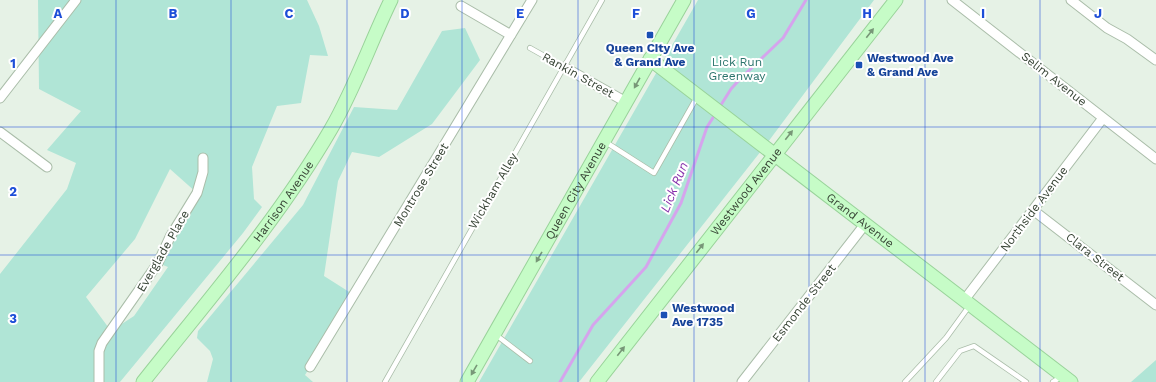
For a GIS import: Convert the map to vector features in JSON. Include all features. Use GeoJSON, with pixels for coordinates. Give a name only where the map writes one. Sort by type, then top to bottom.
{"type":"FeatureCollection","features":[{"type":"Feature","properties":{"kind":"main road","name":"Harrison Avenue"},"geometry":{"type":"LineString","coordinates":[[143,382],[251,247],[309,166],[332,128],[391,0]]}},
{"type":"Feature","properties":{"kind":"main road","name":"Queen City Avenue"},"geometry":{"type":"LineString","coordinates":[[467,382],[684,0]]}},
{"type":"Feature","properties":{"kind":"main road","name":"Westwood Avenue"},"geometry":{"type":"LineString","coordinates":[[597,382],[896,0]]}},
{"type":"Feature","properties":{"kind":"main road","name":"Grand Avenue"},"geometry":{"type":"LineString","coordinates":[[650,59],[968,301],[1062,380]]}},
{"type":"Feature","properties":{"kind":"street"},"geometry":{"type":"LineString","coordinates":[[0,98],[76,0]]}},
{"type":"Feature","properties":{"kind":"street","name":"Selim Avenue"},"geometry":{"type":"LineString","coordinates":[[952,0],[1156,159]]}},
{"type":"Feature","properties":{"kind":"street"},"geometry":{"type":"LineString","coordinates":[[1071,0],[1107,28],[1128,39],[1156,60]]}},
{"type":"Feature","properties":{"kind":"street","name":"Montrose Street"},"geometry":{"type":"LineString","coordinates":[[310,367],[532,1]]}},
{"type":"Feature","properties":{"kind":"street"},"geometry":{"type":"LineString","coordinates":[[461,6],[511,35]]}},
{"type":"Feature","properties":{"kind":"street","name":"Rankin Street"},"geometry":{"type":"LineString","coordinates":[[564,67],[626,102]]}},
{"type":"Feature","properties":{"kind":"street","name":"Northside Avenue"},"geometry":{"type":"LineString","coordinates":[[968,301],[1033,210],[1103,118]]}},
{"type":"Feature","properties":{"kind":"street"},"geometry":{"type":"LineString","coordinates":[[0,132],[48,168]]}},
{"type":"Feature","properties":{"kind":"street","name":"Everglade Place"},"geometry":{"type":"LineString","coordinates":[[99,382],[98,364],[99,351],[102,343],[158,263],[170,237],[197,193],[203,172],[203,158]]}},
{"type":"Feature","properties":{"kind":"street","name":"Clara Street"},"geometry":{"type":"LineString","coordinates":[[1033,210],[1156,305]]}},
{"type":"Feature","properties":{"kind":"street","name":"Esmonde Street"},"geometry":{"type":"LineString","coordinates":[[742,382],[866,223]]}},
{"type":"Feature","properties":{"kind":"lane","name":"Wickham Alley"},"geometry":{"type":"LineString","coordinates":[[385,382],[602,0]]}},
{"type":"Feature","properties":{"kind":"lane","name":"Rankin Street"},"geometry":{"type":"LineString","coordinates":[[530,48],[564,67]]}},
{"type":"Feature","properties":{"kind":"lane"},"geometry":{"type":"LineString","coordinates":[[604,141],[654,173],[698,96]]}},
{"type":"Feature","properties":{"kind":"lane"},"geometry":{"type":"LineString","coordinates":[[905,382],[946,338],[968,301]]}},
{"type":"Feature","properties":{"kind":"lane"},"geometry":{"type":"LineString","coordinates":[[495,334],[530,361]]}},
{"type":"Feature","properties":{"kind":"lane"},"geometry":{"type":"LineString","coordinates":[[936,382],[960,351],[974,346],[1026,382]]}},
{"type":"Feature","properties":{"kind":"green space"},"geometry":{"type":"Polygon","coordinates":[[[38,0],[307,0],[319,26],[328,56],[310,55],[301,103],[277,106],[252,167],[254,199],[262,207],[243,233],[120,382],[0,382],[0,274],[67,189],[76,163],[47,150],[81,111],[39,89],[38,0]],[[170,169],[135,239],[86,297],[111,331],[134,316],[168,267],[158,263],[197,193],[170,169]]]}},
{"type":"Feature","properties":{"kind":"green space","name":"Lick Run Greenway"},"geometry":{"type":"Polygon","coordinates":[[[698,0],[874,0],[765,146],[579,382],[479,382],[698,0]]]}},
{"type":"Feature","properties":{"kind":"green space"},"geometry":{"type":"Polygon","coordinates":[[[465,28],[480,60],[432,124],[379,157],[352,152],[338,181],[324,276],[354,295],[305,375],[313,382],[207,382],[213,359],[210,351],[197,338],[198,331],[303,205],[354,107],[397,110],[442,31],[465,28]]]}},
{"type":"Feature","properties":{"kind":"green space"},"geometry":{"type":"Polygon","coordinates":[[[1156,360],[1156,382],[1131,382],[1156,360]]]}},
{"type":"Feature","properties":{"kind":"waterway","name":"Lick Run"},"geometry":{"type":"LineString","coordinates":[[719,108],[731,89],[740,79],[783,38],[806,0]]}},
{"type":"Feature","properties":{"kind":"waterway","name":"Lick Run"},"geometry":{"type":"LineString","coordinates":[[560,382],[593,325],[646,267],[681,203],[707,127],[716,113]]}},
{"type":"Feature","properties":{"kind":"place","name":"Queen City Ave & Grand Ave"},"geometry":{"type":"Point","coordinates":[650,35]}},
{"type":"Feature","properties":{"kind":"place","name":"Westwood Ave & Grand Ave"},"geometry":{"type":"Point","coordinates":[859,65]}},
{"type":"Feature","properties":{"kind":"place","name":"Westwood Ave 1735"},"geometry":{"type":"Point","coordinates":[664,315]}}]}
